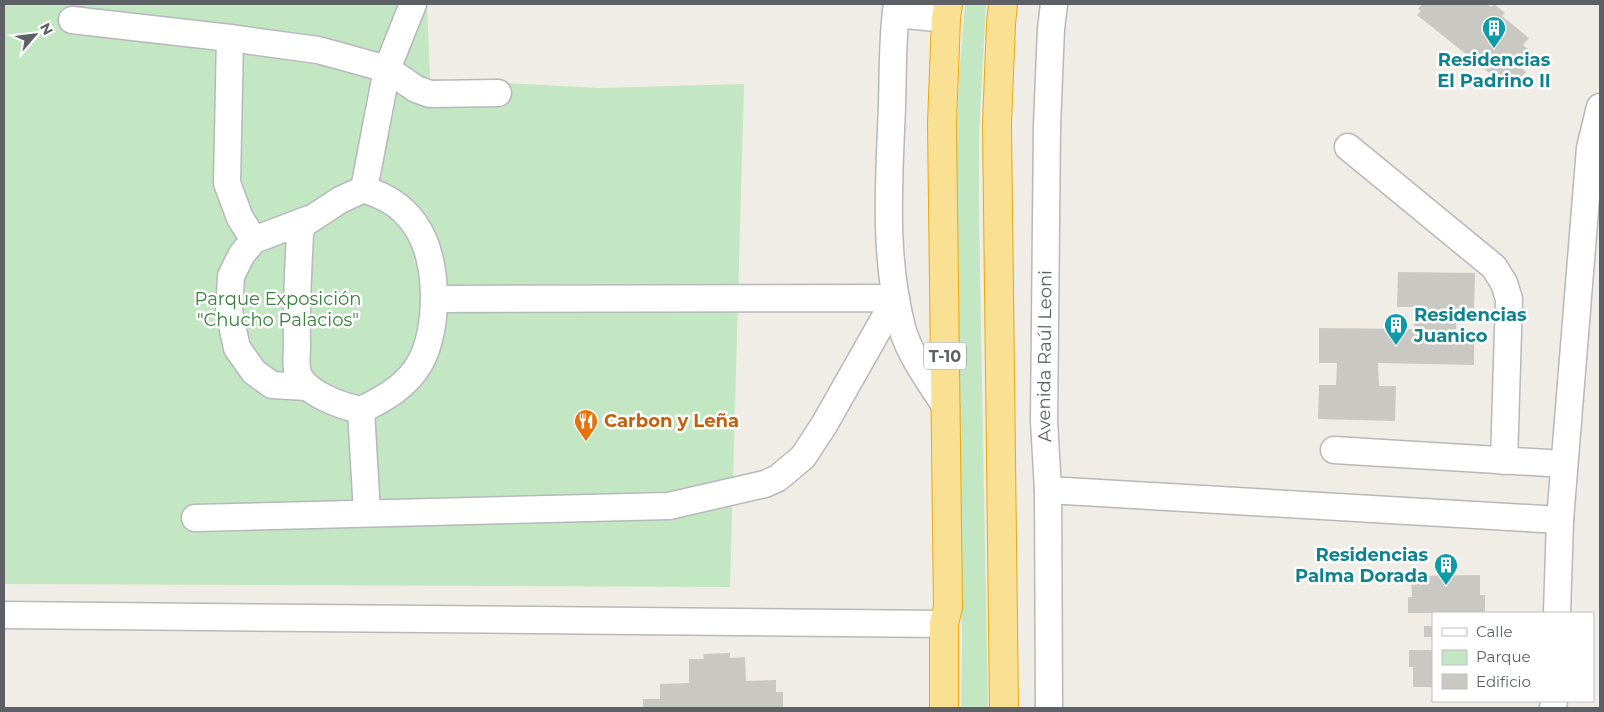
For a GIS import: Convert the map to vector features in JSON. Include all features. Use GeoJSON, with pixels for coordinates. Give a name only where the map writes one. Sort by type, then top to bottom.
{"type":"FeatureCollection","features":[{"type":"Feature","properties":{"kind":"highway"},"geometry":{"type":"LineString","coordinates":[[1003,4],[997,124],[1004,708]]}},
{"type":"Feature","properties":{"kind":"highway","name":"T-10"},"geometry":{"type":"LineString","coordinates":[[944,708],[944,624],[948,607],[942,123],[947,11]]}},
{"type":"Feature","properties":{"kind":"street"},"geometry":{"type":"LineString","coordinates":[[364,189],[387,69],[413,4]]}},
{"type":"Feature","properties":{"kind":"street","name":"Avenida Raúl Leoni"},"geometry":{"type":"LineString","coordinates":[[1049,708],[1048,490],[1044,421],[1045,254],[1050,29],[1054,4]]}},
{"type":"Feature","properties":{"kind":"street"},"geometry":{"type":"LineString","coordinates":[[946,407],[920,365],[904,332],[892,279],[889,226],[896,9],[947,11]]}},
{"type":"Feature","properties":{"kind":"street"},"geometry":{"type":"LineString","coordinates":[[72,20],[318,50],[387,69],[416,89],[430,94],[498,93]]}},
{"type":"Feature","properties":{"kind":"street"},"geometry":{"type":"LineString","coordinates":[[230,38],[227,183],[240,218],[254,240]]}},
{"type":"Feature","properties":{"kind":"street"},"geometry":{"type":"LineString","coordinates":[[1557,612],[1560,520],[1590,148],[1600,107]]}},
{"type":"Feature","properties":{"kind":"street"},"geometry":{"type":"LineString","coordinates":[[1348,147],[1494,267],[1504,283],[1509,299],[1504,461]]}},
{"type":"Feature","properties":{"kind":"street"},"geometry":{"type":"LineString","coordinates":[[364,189],[387,198],[415,224],[429,255],[435,299],[428,343],[420,363],[400,387],[361,410],[317,394],[307,387],[297,373],[296,300],[302,225],[340,200],[364,189]]}},
{"type":"Feature","properties":{"kind":"street"},"geometry":{"type":"LineString","coordinates":[[307,387],[272,385],[254,372],[237,348],[229,311],[232,276],[242,254],[254,240],[309,220]]}},
{"type":"Feature","properties":{"kind":"street"},"geometry":{"type":"LineString","coordinates":[[435,299],[896,298]]}},
{"type":"Feature","properties":{"kind":"street"},"geometry":{"type":"LineString","coordinates":[[195,518],[670,506],[765,484],[778,478],[803,457],[824,426],[896,298]]}},
{"type":"Feature","properties":{"kind":"street"},"geometry":{"type":"LineString","coordinates":[[361,410],[367,513]]}},
{"type":"Feature","properties":{"kind":"street"},"geometry":{"type":"LineString","coordinates":[[1334,450],[1564,464]]}},
{"type":"Feature","properties":{"kind":"street"},"geometry":{"type":"LineString","coordinates":[[1048,490],[1560,520]]}},
{"type":"Feature","properties":{"kind":"street"},"geometry":{"type":"LineString","coordinates":[[4,615],[944,624]]}},
{"type":"Feature","properties":{"kind":"green space","name":"Parque Exposición \"Chucho Palacios\""},"geometry":{"type":"Polygon","coordinates":[[[4,4],[427,4],[430,79],[599,88],[744,84],[730,587],[4,584],[4,4]]]}},
{"type":"Feature","properties":{"kind":"green space"},"geometry":{"type":"Polygon","coordinates":[[[965,4],[986,4],[979,132],[979,219],[988,708],[961,708],[962,640],[956,187],[959,75],[965,4]]]}},
{"type":"Feature","properties":{"kind":"building","name":"Residencias El Padrino II"},"geometry":{"type":"Polygon","coordinates":[[[1422,4],[1487,4],[1491,7],[1494,4],[1505,13],[1502,16],[1529,38],[1523,45],[1532,52],[1520,67],[1526,72],[1522,76],[1525,78],[1517,88],[1514,86],[1511,90],[1417,15],[1421,11],[1418,9],[1422,4]]]}},
{"type":"Feature","properties":{"kind":"building","name":"Residencias Juanico"},"geometry":{"type":"Polygon","coordinates":[[[1398,272],[1475,273],[1474,308],[1457,308],[1456,330],[1474,330],[1474,365],[1378,363],[1379,386],[1396,386],[1395,421],[1318,419],[1319,385],[1336,385],[1337,363],[1319,363],[1319,328],[1414,329],[1415,307],[1397,307],[1398,272]]]}},
{"type":"Feature","properties":{"kind":"building","name":"Residencias Palma Dorada"},"geometry":{"type":"Polygon","coordinates":[[[1480,575],[1480,595],[1485,595],[1485,612],[1408,613],[1408,597],[1412,597],[1411,576],[1480,575]]]}},
{"type":"Feature","properties":{"kind":"building","name":"Residencias Palma Dorada"},"geometry":{"type":"Polygon","coordinates":[[[1424,626],[1432,626],[1432,637],[1424,637],[1424,626]]]}},
{"type":"Feature","properties":{"kind":"building"},"geometry":{"type":"Polygon","coordinates":[[[1409,650],[1432,650],[1432,687],[1413,687],[1413,667],[1409,667],[1409,650]]]}},
{"type":"Feature","properties":{"kind":"building"},"geometry":{"type":"Polygon","coordinates":[[[730,653],[730,658],[745,657],[746,681],[776,680],[776,692],[783,692],[783,708],[643,708],[643,699],[660,699],[660,684],[689,683],[689,659],[704,659],[703,654],[730,653]]]}},
{"type":"Feature","properties":{"kind":"place","name":"Residencias El Padrino II"},"geometry":{"type":"Point","coordinates":[1494,49]}},
{"type":"Feature","properties":{"kind":"place","name":"Residencias Juanico"},"geometry":{"type":"Point","coordinates":[1396,346]}},
{"type":"Feature","properties":{"kind":"place","name":"Carbon y Leña"},"geometry":{"type":"Point","coordinates":[586,442]}},
{"type":"Feature","properties":{"kind":"place","name":"Residencias Palma Dorada"},"geometry":{"type":"Point","coordinates":[1446,586]}}]}
